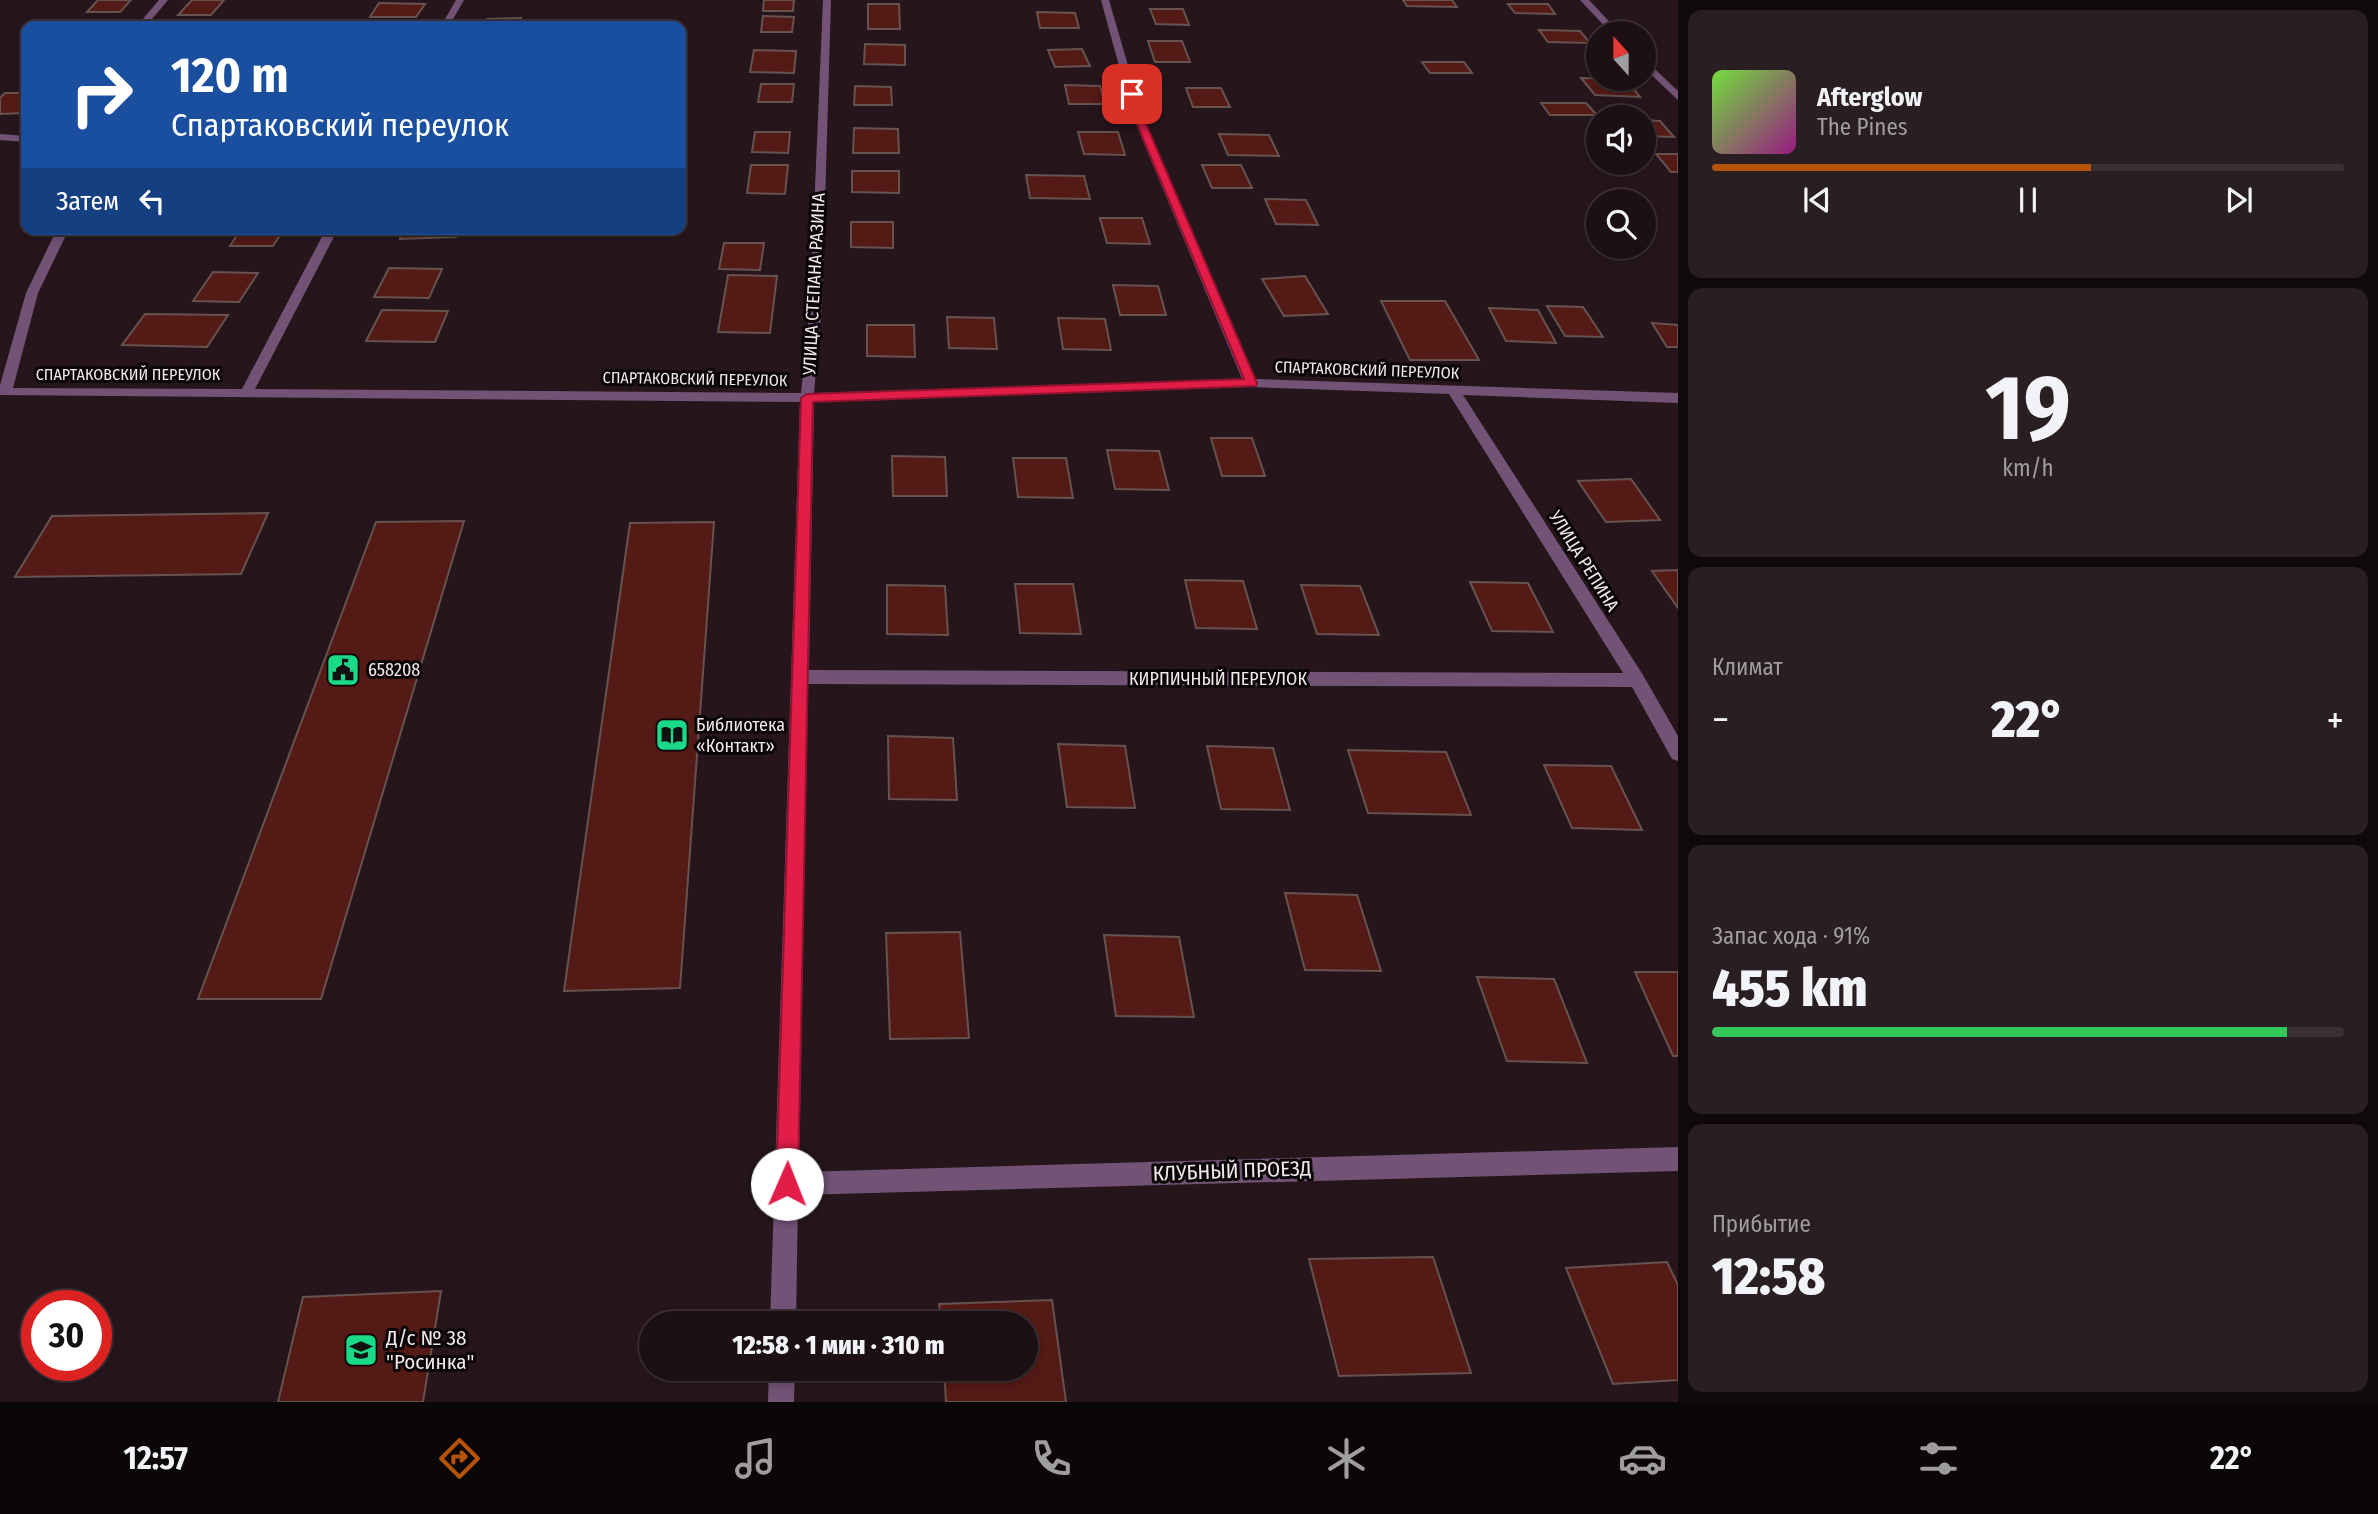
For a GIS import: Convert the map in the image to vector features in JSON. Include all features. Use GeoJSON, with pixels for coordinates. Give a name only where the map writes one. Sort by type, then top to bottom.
{"type":"FeatureCollection","features":[{"type":"Feature","properties":{"kind":"street"},"geometry":{"type":"LineString","coordinates":[[145,21],[164,0]]}},
{"type":"Feature","properties":{"kind":"street"},"geometry":{"type":"LineString","coordinates":[[448,21],[460,0]]}},
{"type":"Feature","properties":{"kind":"street","name":"УЛИЦА СТЕПАНА РАЗИНА"},"geometry":{"type":"LineString","coordinates":[[783,1311],[807,398],[816,306],[827,0]]}},
{"type":"Feature","properties":{"kind":"street"},"geometry":{"type":"LineString","coordinates":[[1105,0],[1139,117],[1251,383]]}},
{"type":"Feature","properties":{"kind":"street"},"geometry":{"type":"LineString","coordinates":[[1584,0],[1604,21]]}},
{"type":"Feature","properties":{"kind":"street"},"geometry":{"type":"LineString","coordinates":[[1656,74],[1678,97]]}},
{"type":"Feature","properties":{"kind":"street"},"geometry":{"type":"LineString","coordinates":[[0,137],[21,139]]}},
{"type":"Feature","properties":{"kind":"street","name":"СПАРТАКОВСКИЙ ПЕРЕУЛОК"},"geometry":{"type":"LineString","coordinates":[[60,235],[32,293],[5,392],[807,398],[1251,383],[1678,398]]}},
{"type":"Feature","properties":{"kind":"street"},"geometry":{"type":"LineString","coordinates":[[247,392],[329,235]]}},
{"type":"Feature","properties":{"kind":"street","name":"УЛИЦА РЕПИНА"},"geometry":{"type":"LineString","coordinates":[[1454,391],[1637,680],[1678,753]]}},
{"type":"Feature","properties":{"kind":"street","name":"КИРПИЧНЫЙ ПЕРЕУЛОК"},"geometry":{"type":"LineString","coordinates":[[800,677],[1637,680]]}},
{"type":"Feature","properties":{"kind":"street","name":"КЛУБНЫЙ ПРОЕЗД"},"geometry":{"type":"LineString","coordinates":[[787,1184],[1678,1158]]}},
{"type":"Feature","properties":{"kind":"street"},"geometry":{"type":"LineString","coordinates":[[781,1402],[782,1381]]}},
{"type":"Feature","properties":{"kind":"building"},"geometry":{"type":"Polygon","coordinates":[[[98,0],[131,0],[120,12],[87,12],[98,0]]]}},
{"type":"Feature","properties":{"kind":"building"},"geometry":{"type":"Polygon","coordinates":[[[192,0],[224,0],[211,15],[178,15],[192,0]]]}},
{"type":"Feature","properties":{"kind":"building"},"geometry":{"type":"Polygon","coordinates":[[[764,0],[794,0],[793,11],[763,11],[764,0]]]}},
{"type":"Feature","properties":{"kind":"building"},"geometry":{"type":"Polygon","coordinates":[[[1403,0],[1452,0],[1457,7],[1407,6],[1403,0]]]}},
{"type":"Feature","properties":{"kind":"building"},"geometry":{"type":"Polygon","coordinates":[[[379,3],[425,4],[416,17],[370,17],[379,3]]]}},
{"type":"Feature","properties":{"kind":"building"},"geometry":{"type":"Polygon","coordinates":[[[868,4],[899,4],[900,29],[868,29],[868,4]]]}},
{"type":"Feature","properties":{"kind":"building"},"geometry":{"type":"Polygon","coordinates":[[[1508,4],[1548,4],[1555,14],[1515,13],[1508,4]]]}},
{"type":"Feature","properties":{"kind":"building"},"geometry":{"type":"Polygon","coordinates":[[[1150,9],[1183,9],[1189,25],[1156,24],[1150,9]]]}},
{"type":"Feature","properties":{"kind":"building"},"geometry":{"type":"Polygon","coordinates":[[[1037,12],[1075,13],[1079,28],[1040,28],[1037,12]]]}},
{"type":"Feature","properties":{"kind":"building"},"geometry":{"type":"Polygon","coordinates":[[[763,16],[794,17],[792,32],[761,32],[763,16]]]}},
{"type":"Feature","properties":{"kind":"building"},"geometry":{"type":"Polygon","coordinates":[[[521,18],[520,21],[487,19],[521,18]]]}},
{"type":"Feature","properties":{"kind":"building"},"geometry":{"type":"Polygon","coordinates":[[[1539,30],[1580,31],[1586,38],[1586,43],[1548,42],[1539,30]]]}},
{"type":"Feature","properties":{"kind":"building"},"geometry":{"type":"Polygon","coordinates":[[[1148,41],[1182,41],[1190,62],[1155,62],[1148,41]]]}},
{"type":"Feature","properties":{"kind":"building"},"geometry":{"type":"Polygon","coordinates":[[[865,44],[905,45],[905,65],[864,64],[865,44]]]}},
{"type":"Feature","properties":{"kind":"building"},"geometry":{"type":"Polygon","coordinates":[[[1082,49],[1090,66],[1055,67],[1048,50],[1082,49]]]}},
{"type":"Feature","properties":{"kind":"building"},"geometry":{"type":"Polygon","coordinates":[[[754,50],[796,51],[794,73],[750,72],[754,50]]]}},
{"type":"Feature","properties":{"kind":"building"},"geometry":{"type":"Polygon","coordinates":[[[1422,62],[1464,62],[1472,73],[1430,73],[1422,62]]]}},
{"type":"Feature","properties":{"kind":"building"},"geometry":{"type":"Polygon","coordinates":[[[761,84],[794,84],[792,102],[758,102],[761,84]]]}},
{"type":"Feature","properties":{"kind":"building"},"geometry":{"type":"Polygon","coordinates":[[[1065,85],[1100,86],[1105,104],[1069,104],[1065,85]]]}},
{"type":"Feature","properties":{"kind":"building"},"geometry":{"type":"Polygon","coordinates":[[[855,86],[891,87],[892,105],[854,105],[855,86]]]}},
{"type":"Feature","properties":{"kind":"building"},"geometry":{"type":"Polygon","coordinates":[[[1186,88],[1221,88],[1230,107],[1193,107],[1186,88]]]}},
{"type":"Feature","properties":{"kind":"building"},"geometry":{"type":"Polygon","coordinates":[[[1592,91],[1635,91],[1640,97],[1595,95],[1592,91]]]}},
{"type":"Feature","properties":{"kind":"building"},"geometry":{"type":"Polygon","coordinates":[[[5,93],[21,93],[21,113],[0,114],[0,98],[5,93]]]}},
{"type":"Feature","properties":{"kind":"building"},"geometry":{"type":"Polygon","coordinates":[[[1541,103],[1588,105],[1586,115],[1550,115],[1541,103]]]}},
{"type":"Feature","properties":{"kind":"building"},"geometry":{"type":"Polygon","coordinates":[[[1656,121],[1660,121],[1674,137],[1656,136],[1656,121]]]}},
{"type":"Feature","properties":{"kind":"building"},"geometry":{"type":"Polygon","coordinates":[[[854,128],[898,129],[899,153],[853,153],[854,128]]]}},
{"type":"Feature","properties":{"kind":"building"},"geometry":{"type":"Polygon","coordinates":[[[755,132],[790,132],[788,153],[752,152],[755,132]]]}},
{"type":"Feature","properties":{"kind":"building"},"geometry":{"type":"Polygon","coordinates":[[[1078,132],[1118,132],[1125,155],[1084,154],[1078,132]]]}},
{"type":"Feature","properties":{"kind":"building"},"geometry":{"type":"Polygon","coordinates":[[[1219,134],[1269,135],[1279,156],[1228,155],[1219,134]]]}},
{"type":"Feature","properties":{"kind":"building"},"geometry":{"type":"Polygon","coordinates":[[[1656,154],[1678,154],[1678,172],[1671,172],[1656,154]]]}},
{"type":"Feature","properties":{"kind":"building"},"geometry":{"type":"Polygon","coordinates":[[[751,165],[788,165],[785,194],[747,193],[751,165]]]}},
{"type":"Feature","properties":{"kind":"building"},"geometry":{"type":"Polygon","coordinates":[[[1202,165],[1241,165],[1252,188],[1212,188],[1202,165]]]}},
{"type":"Feature","properties":{"kind":"building"},"geometry":{"type":"Polygon","coordinates":[[[852,171],[899,171],[899,193],[852,192],[852,171]]]}},
{"type":"Feature","properties":{"kind":"building"},"geometry":{"type":"Polygon","coordinates":[[[1026,175],[1084,176],[1090,199],[1030,198],[1026,175]]]}},
{"type":"Feature","properties":{"kind":"building"},"geometry":{"type":"Polygon","coordinates":[[[1265,199],[1306,200],[1318,225],[1276,224],[1265,199]]]}},
{"type":"Feature","properties":{"kind":"building"},"geometry":{"type":"Polygon","coordinates":[[[1100,218],[1142,218],[1150,244],[1107,243],[1100,218]]]}},
{"type":"Feature","properties":{"kind":"building"},"geometry":{"type":"Polygon","coordinates":[[[851,222],[893,222],[893,248],[851,247],[851,222]]]}},
{"type":"Feature","properties":{"kind":"building"},"geometry":{"type":"Polygon","coordinates":[[[237,235],[280,235],[273,246],[230,246],[237,235]]]}},
{"type":"Feature","properties":{"kind":"building"},"geometry":{"type":"Polygon","coordinates":[[[401,235],[457,235],[456,237],[400,239],[401,235]]]}},
{"type":"Feature","properties":{"kind":"building"},"geometry":{"type":"Polygon","coordinates":[[[724,243],[764,243],[760,270],[719,269],[724,243]]]}},
{"type":"Feature","properties":{"kind":"building"},"geometry":{"type":"Polygon","coordinates":[[[389,268],[442,269],[429,298],[374,297],[389,268]]]}},
{"type":"Feature","properties":{"kind":"building"},"geometry":{"type":"Polygon","coordinates":[[[213,272],[258,273],[239,302],[193,301],[213,272]]]}},
{"type":"Feature","properties":{"kind":"building"},"geometry":{"type":"Polygon","coordinates":[[[728,275],[777,276],[770,333],[718,332],[728,275]]]}},
{"type":"Feature","properties":{"kind":"building"},"geometry":{"type":"Polygon","coordinates":[[[1305,276],[1328,314],[1284,316],[1262,279],[1305,276]]]}},
{"type":"Feature","properties":{"kind":"building"},"geometry":{"type":"Polygon","coordinates":[[[1113,285],[1158,286],[1166,315],[1120,315],[1113,285]]]}},
{"type":"Feature","properties":{"kind":"building"},"geometry":{"type":"Polygon","coordinates":[[[1381,301],[1445,301],[1479,360],[1410,360],[1381,301]]]}},
{"type":"Feature","properties":{"kind":"building"},"geometry":{"type":"Polygon","coordinates":[[[1547,306],[1583,307],[1603,337],[1565,336],[1547,306]]]}},
{"type":"Feature","properties":{"kind":"building"},"geometry":{"type":"Polygon","coordinates":[[[1489,308],[1538,310],[1556,343],[1506,341],[1489,308]]]}},
{"type":"Feature","properties":{"kind":"building"},"geometry":{"type":"Polygon","coordinates":[[[382,310],[448,311],[435,342],[366,341],[382,310]]]}},
{"type":"Feature","properties":{"kind":"building"},"geometry":{"type":"Polygon","coordinates":[[[145,314],[228,315],[207,347],[122,345],[145,314]]]}},
{"type":"Feature","properties":{"kind":"building"},"geometry":{"type":"Polygon","coordinates":[[[947,317],[994,318],[997,349],[949,348],[947,317]]]}},
{"type":"Feature","properties":{"kind":"building"},"geometry":{"type":"Polygon","coordinates":[[[1058,318],[1105,319],[1111,350],[1063,349],[1058,318]]]}},
{"type":"Feature","properties":{"kind":"building"},"geometry":{"type":"Polygon","coordinates":[[[1652,323],[1678,325],[1678,347],[1667,347],[1652,323]]]}},
{"type":"Feature","properties":{"kind":"building"},"geometry":{"type":"Polygon","coordinates":[[[867,325],[914,325],[915,357],[867,356],[867,325]]]}},
{"type":"Feature","properties":{"kind":"building"},"geometry":{"type":"Polygon","coordinates":[[[1211,438],[1252,438],[1265,476],[1222,476],[1211,438]]]}},
{"type":"Feature","properties":{"kind":"building"},"geometry":{"type":"Polygon","coordinates":[[[1107,450],[1159,451],[1169,490],[1115,489],[1107,450]]]}},
{"type":"Feature","properties":{"kind":"building"},"geometry":{"type":"Polygon","coordinates":[[[892,456],[945,457],[947,496],[893,496],[892,456]]]}},
{"type":"Feature","properties":{"kind":"building"},"geometry":{"type":"Polygon","coordinates":[[[1013,458],[1066,458],[1073,498],[1018,497],[1013,458]]]}},
{"type":"Feature","properties":{"kind":"building"},"geometry":{"type":"Polygon","coordinates":[[[1631,479],[1660,520],[1606,522],[1578,481],[1631,479]]]}},
{"type":"Feature","properties":{"kind":"building"},"geometry":{"type":"Polygon","coordinates":[[[268,513],[241,574],[15,577],[52,516],[268,513]]]}},
{"type":"Feature","properties":{"kind":"building"},"geometry":{"type":"Polygon","coordinates":[[[464,521],[321,999],[198,999],[376,522],[464,521]]]}},
{"type":"Feature","properties":{"kind":"building"},"geometry":{"type":"Polygon","coordinates":[[[714,522],[680,988],[564,991],[630,523],[714,522]]]}},
{"type":"Feature","properties":{"kind":"building"},"geometry":{"type":"Polygon","coordinates":[[[1678,570],[1678,608],[1652,571],[1678,570]]]}},
{"type":"Feature","properties":{"kind":"building"},"geometry":{"type":"Polygon","coordinates":[[[1185,580],[1243,581],[1257,629],[1196,628],[1185,580]]]}},
{"type":"Feature","properties":{"kind":"building"},"geometry":{"type":"Polygon","coordinates":[[[1470,582],[1528,583],[1553,632],[1492,631],[1470,582]]]}},
{"type":"Feature","properties":{"kind":"building"},"geometry":{"type":"Polygon","coordinates":[[[1015,584],[1073,584],[1081,634],[1020,633],[1015,584]]]}},
{"type":"Feature","properties":{"kind":"building"},"geometry":{"type":"Polygon","coordinates":[[[887,585],[945,586],[948,635],[887,634],[887,585]]]}},
{"type":"Feature","properties":{"kind":"building"},"geometry":{"type":"Polygon","coordinates":[[[1301,585],[1360,586],[1379,635],[1317,634],[1301,585]]]}},
{"type":"Feature","properties":{"kind":"building"},"geometry":{"type":"Polygon","coordinates":[[[888,736],[953,738],[957,800],[889,799],[888,736]]]}},
{"type":"Feature","properties":{"kind":"building"},"geometry":{"type":"Polygon","coordinates":[[[1058,744],[1125,746],[1135,808],[1067,807],[1058,744]]]}},
{"type":"Feature","properties":{"kind":"building"},"geometry":{"type":"Polygon","coordinates":[[[1207,746],[1273,748],[1290,810],[1221,809],[1207,746]]]}},
{"type":"Feature","properties":{"kind":"building"},"geometry":{"type":"Polygon","coordinates":[[[1348,750],[1446,752],[1471,815],[1368,813],[1348,750]]]}},
{"type":"Feature","properties":{"kind":"building"},"geometry":{"type":"Polygon","coordinates":[[[1544,765],[1611,766],[1642,830],[1572,828],[1544,765]]]}},
{"type":"Feature","properties":{"kind":"building"},"geometry":{"type":"Polygon","coordinates":[[[1285,893],[1357,895],[1381,971],[1305,970],[1285,893]]]}},
{"type":"Feature","properties":{"kind":"building"},"geometry":{"type":"Polygon","coordinates":[[[960,932],[969,1038],[890,1039],[886,933],[960,932]]]}},
{"type":"Feature","properties":{"kind":"building"},"geometry":{"type":"Polygon","coordinates":[[[1104,935],[1179,937],[1194,1017],[1116,1016],[1104,935]]]}},
{"type":"Feature","properties":{"kind":"building"},"geometry":{"type":"Polygon","coordinates":[[[1635,972],[1678,972],[1678,1056],[1673,1056],[1635,972]]]}},
{"type":"Feature","properties":{"kind":"building"},"geometry":{"type":"Polygon","coordinates":[[[1477,977],[1554,979],[1587,1063],[1507,1061],[1477,977]]]}},
{"type":"Feature","properties":{"kind":"building"},"geometry":{"type":"Polygon","coordinates":[[[1433,1257],[1471,1373],[1339,1376],[1309,1259],[1433,1257]]]}},
{"type":"Feature","properties":{"kind":"building"},"geometry":{"type":"Polygon","coordinates":[[[1667,1262],[1678,1285],[1678,1380],[1613,1384],[1566,1268],[1667,1262]]]}},
{"type":"Feature","properties":{"kind":"building","name":"Д/с № 38 \"Росинка\""},"geometry":{"type":"Polygon","coordinates":[[[441,1291],[423,1402],[278,1402],[303,1297],[441,1291]]]}},
{"type":"Feature","properties":{"kind":"building"},"geometry":{"type":"Polygon","coordinates":[[[1052,1300],[1066,1402],[946,1402],[945,1381],[1038,1381],[1038,1311],[940,1311],[939,1304],[1052,1300]]]}},
{"type":"Feature","properties":{"kind":"place","name":"658208"},"geometry":{"type":"Point","coordinates":[343,670]}},
{"type":"Feature","properties":{"kind":"place","name":"Библиотека «Контакт»"},"geometry":{"type":"Point","coordinates":[672,735]}},
{"type":"Feature","properties":{"kind":"place","name":"Д/с № 38 \"Росинка\""},"geometry":{"type":"Point","coordinates":[361,1350]}},
{"type":"Feature","properties":{"kind":"route"},"geometry":{"type":"LineString","coordinates":[[787,1184],[807,398],[1251,383],[1139,117],[1132,94]]}}]}
